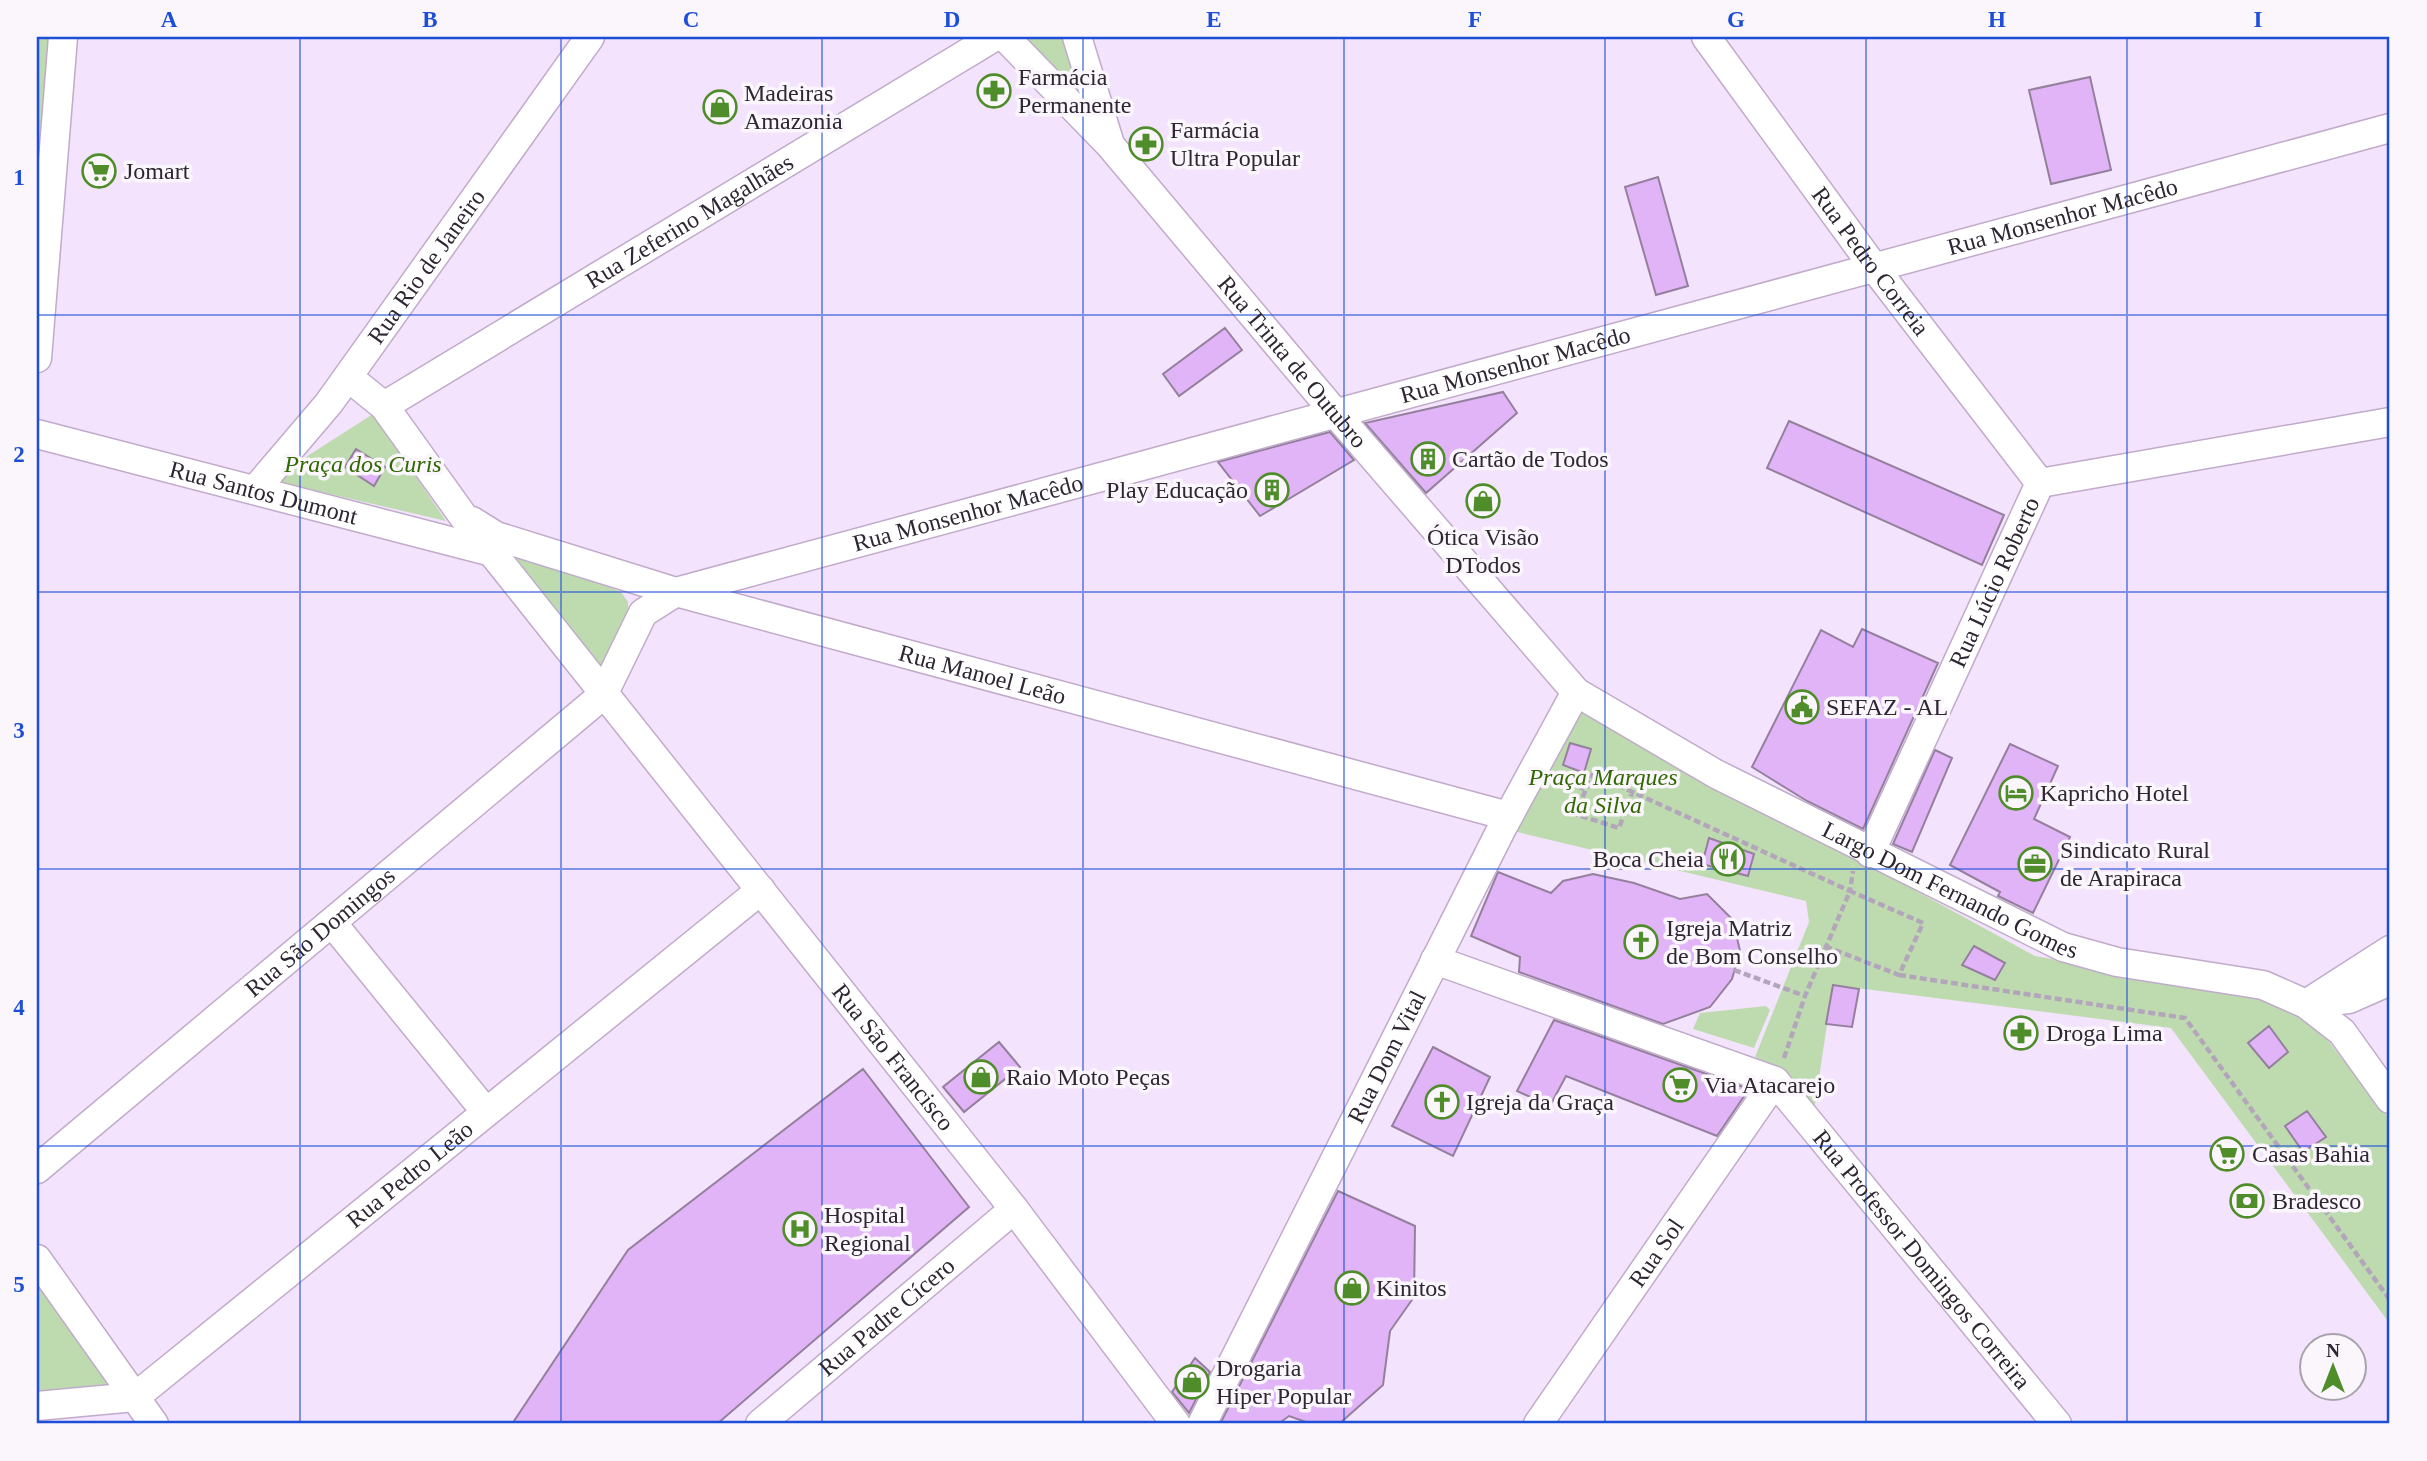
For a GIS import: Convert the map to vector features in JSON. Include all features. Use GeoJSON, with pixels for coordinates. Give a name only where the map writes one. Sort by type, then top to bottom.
{"type":"FeatureCollection","features":[{"type":"Feature","properties":{"kind":"street"},"geometry":{"type":"LineString","coordinates":[[37,358],[62,37]]}},
{"type":"Feature","properties":{"kind":"street","name":"Rua Rio de Janeiro"},"geometry":{"type":"LineString","coordinates":[[256,491],[348,377],[590,37]]}},
{"type":"Feature","properties":{"kind":"street","name":"Rua Zeferino Magalhães"},"geometry":{"type":"LineString","coordinates":[[384,406],[994,37]]}},
{"type":"Feature","properties":{"kind":"street","name":"Rua Trinta de Outubro"},"geometry":{"type":"LineString","coordinates":[[1005,37],[1110,145],[1336,414],[1576,692]]}},
{"type":"Feature","properties":{"kind":"street"},"geometry":{"type":"LineString","coordinates":[[1077,37],[1110,145]]}},
{"type":"Feature","properties":{"kind":"street","name":"Rua Pedro Correia"},"geometry":{"type":"LineString","coordinates":[[1706,37],[1873,266],[2040,483]]}},
{"type":"Feature","properties":{"kind":"street","name":"Rua Monsenhor Macêdo"},"geometry":{"type":"LineString","coordinates":[[603,695],[643,613],[676,592],[2390,128]]}},
{"type":"Feature","properties":{"kind":"street","name":"Rua São Francisco"},"geometry":{"type":"LineString","coordinates":[[348,377],[384,406],[463,516],[1014,1209],[1176,1424]]}},
{"type":"Feature","properties":{"kind":"street","name":"Rua Lúcio Roberto"},"geometry":{"type":"LineString","coordinates":[[1863,849],[2040,483],[2390,422]]}},
{"type":"Feature","properties":{"kind":"street","name":"Rua Santos Dumont"},"geometry":{"type":"LineString","coordinates":[[37,435],[492,552]]}},
{"type":"Feature","properties":{"kind":"street","name":"Rua Manoel Leão"},"geometry":{"type":"LineString","coordinates":[[463,516],[496,536],[676,592],[1508,816]]}},
{"type":"Feature","properties":{"kind":"street","name":"Rua Dom Vital"},"geometry":{"type":"LineString","coordinates":[[1202,1424],[1508,816],[1576,692]]}},
{"type":"Feature","properties":{"kind":"street","name":"Largo Dom Fernando Gomes"},"geometry":{"type":"LineString","coordinates":[[1576,692],[1716,774],[2063,947],[2117,962],[2263,985],[2306,1004],[2342,1032],[2390,1099]]}},
{"type":"Feature","properties":{"kind":"street","name":"Rua São Domingos"},"geometry":{"type":"LineString","coordinates":[[37,1169],[333,924],[603,695]]}},
{"type":"Feature","properties":{"kind":"street","name":"Rua Pedro Leão"},"geometry":{"type":"LineString","coordinates":[[135,1397],[761,890]]}},
{"type":"Feature","properties":{"kind":"street"},"geometry":{"type":"LineString","coordinates":[[333,924],[485,1112]]}},
{"type":"Feature","properties":{"kind":"street"},"geometry":{"type":"LineString","coordinates":[[2306,1004],[2390,950]]}},
{"type":"Feature","properties":{"kind":"street"},"geometry":{"type":"LineString","coordinates":[[1435,960],[1775,1081]]}},
{"type":"Feature","properties":{"kind":"street"},"geometry":{"type":"LineString","coordinates":[[2306,1004],[2349,999],[2390,981]]}},
{"type":"Feature","properties":{"kind":"street","name":"Rua Sol"},"geometry":{"type":"LineString","coordinates":[[1538,1424],[1775,1081]]}},
{"type":"Feature","properties":{"kind":"street","name":"Rua Professor Domingos Correira"},"geometry":{"type":"LineString","coordinates":[[1775,1081],[2057,1424]]}},
{"type":"Feature","properties":{"kind":"street","name":"Rua Padre Cícero"},"geometry":{"type":"LineString","coordinates":[[760,1424],[1014,1209]]}},
{"type":"Feature","properties":{"kind":"street"},"geometry":{"type":"LineString","coordinates":[[37,1259],[154,1424]]}},
{"type":"Feature","properties":{"kind":"street"},"geometry":{"type":"LineString","coordinates":[[37,1406],[135,1397]]}},
{"type":"Feature","properties":{"kind":"path"},"geometry":{"type":"LineString","coordinates":[[1633,790],[1619,828],[1575,814],[1594,774],[1633,790],[1923,923],[1899,975]]}},
{"type":"Feature","properties":{"kind":"path"},"geometry":{"type":"LineString","coordinates":[[1775,1081],[1805,996],[1850,891],[1863,849]]}},
{"type":"Feature","properties":{"kind":"path"},"geometry":{"type":"LineString","coordinates":[[1827,947],[1899,975],[2185,1018],[2390,1300]]}},
{"type":"Feature","properties":{"kind":"path"},"geometry":{"type":"LineString","coordinates":[[1734,970],[1805,996]]}},
{"type":"Feature","properties":{"kind":"green space"},"geometry":{"type":"Polygon","coordinates":[[[37,37],[63,37],[37,358],[37,37]]]}},
{"type":"Feature","properties":{"kind":"green space"},"geometry":{"type":"Polygon","coordinates":[[[1005,37],[1077,37],[1110,145],[1005,37]]]}},
{"type":"Feature","properties":{"kind":"green space","name":"Praça dos Curis"},"geometry":{"type":"Polygon","coordinates":[[[373,414],[446,521],[270,480],[373,414]]]}},
{"type":"Feature","properties":{"kind":"green space","name":"Praça dos Curis"},"geometry":{"type":"Polygon","coordinates":[[[483,536],[621,592],[628,602],[628,612],[600,672],[483,536]]]}},
{"type":"Feature","properties":{"kind":"green space","name":"Praça Marques da Silva"},"geometry":{"type":"Polygon","coordinates":[[[1580,707],[2035,956],[2264,997],[2298,1013],[2323,1034],[2390,1120],[2390,1324],[2171,1028],[1833,985],[1814,1111],[1780,1069],[1755,1057],[1809,922],[1806,901],[1513,831],[1580,707]]]}},
{"type":"Feature","properties":{"kind":"green space"},"geometry":{"type":"Polygon","coordinates":[[[1766,1006],[1770,1010],[1754,1048],[1693,1029],[1700,1013],[1766,1006]]]}},
{"type":"Feature","properties":{"kind":"green space"},"geometry":{"type":"Polygon","coordinates":[[[37,1259],[135,1397],[37,1406],[37,1259]]]}},
{"type":"Feature","properties":{"kind":"building"},"geometry":{"type":"Polygon","coordinates":[[[2090,77],[2111,170],[2051,184],[2029,90],[2090,77]]]}},
{"type":"Feature","properties":{"kind":"building"},"geometry":{"type":"Polygon","coordinates":[[[1658,177],[1688,286],[1656,295],[1625,187],[1658,177]]]}},
{"type":"Feature","properties":{"kind":"building"},"geometry":{"type":"Polygon","coordinates":[[[1225,328],[1242,350],[1179,396],[1163,374],[1225,328]]]}},
{"type":"Feature","properties":{"kind":"building","name":"Cartão de Todos"},"geometry":{"type":"Polygon","coordinates":[[[1503,392],[1517,413],[1426,493],[1365,423],[1503,392]]]}},
{"type":"Feature","properties":{"kind":"building"},"geometry":{"type":"Polygon","coordinates":[[[1789,421],[2004,515],[1982,565],[1767,468],[1789,421]]]}},
{"type":"Feature","properties":{"kind":"building","name":"Play Educação"},"geometry":{"type":"Polygon","coordinates":[[[1330,432],[1354,460],[1260,516],[1218,462],[1330,432]]]}},
{"type":"Feature","properties":{"kind":"building"},"geometry":{"type":"Polygon","coordinates":[[[356,449],[385,467],[374,486],[345,467],[356,449]]]}},
{"type":"Feature","properties":{"kind":"building"},"geometry":{"type":"Polygon","coordinates":[[[1862,629],[1938,663],[1863,829],[1807,801],[1752,767],[1821,630],[1853,647],[1862,629]]]}},
{"type":"Feature","properties":{"kind":"building"},"geometry":{"type":"Polygon","coordinates":[[[1570,743],[1591,749],[1584,773],[1563,765],[1570,743]]]}},
{"type":"Feature","properties":{"kind":"building","name":"Kapricho Hotel"},"geometry":{"type":"Polygon","coordinates":[[[2010,744],[2058,766],[2034,819],[2070,837],[2033,913],[1998,896],[2000,892],[1950,865],[2010,744]]]}},
{"type":"Feature","properties":{"kind":"building"},"geometry":{"type":"Polygon","coordinates":[[[1935,750],[1952,758],[1912,852],[1893,844],[1935,750]]]}},
{"type":"Feature","properties":{"kind":"building","name":"Boca Cheia"},"geometry":{"type":"Polygon","coordinates":[[[1709,838],[1754,854],[1748,876],[1702,864],[1709,838]]]}},
{"type":"Feature","properties":{"kind":"building","name":"Igreja Matriz de Bom Conselho"},"geometry":{"type":"Polygon","coordinates":[[[1498,872],[1551,893],[1563,881],[1593,874],[1634,883],[1680,899],[1707,894],[1733,920],[1740,951],[1732,979],[1710,1007],[1663,1024],[1519,972],[1520,957],[1471,936],[1498,872]]]}},
{"type":"Feature","properties":{"kind":"building"},"geometry":{"type":"Polygon","coordinates":[[[1974,946],[2005,963],[1995,980],[1962,965],[1974,946]]]}},
{"type":"Feature","properties":{"kind":"building"},"geometry":{"type":"Polygon","coordinates":[[[1833,985],[1859,989],[1852,1027],[1826,1024],[1833,985]]]}},
{"type":"Feature","properties":{"kind":"building","name":"Via Atacarejo"},"geometry":{"type":"Polygon","coordinates":[[[1554,1020],[1749,1089],[1717,1136],[1566,1076],[1550,1106],[1517,1091],[1554,1020]]]}},
{"type":"Feature","properties":{"kind":"building"},"geometry":{"type":"Polygon","coordinates":[[[2269,1026],[2288,1052],[2269,1068],[2248,1043],[2269,1026]]]}},
{"type":"Feature","properties":{"kind":"building","name":"Raio Moto Peças"},"geometry":{"type":"Polygon","coordinates":[[[999,1042],[1020,1067],[964,1112],[943,1087],[999,1042]]]}},
{"type":"Feature","properties":{"kind":"building","name":"Igreja da Graça"},"geometry":{"type":"Polygon","coordinates":[[[1433,1047],[1490,1077],[1453,1156],[1392,1126],[1433,1047]]]}},
{"type":"Feature","properties":{"kind":"building","name":"Hospital Regional"},"geometry":{"type":"Polygon","coordinates":[[[863,1069],[969,1207],[717,1424],[512,1424],[628,1250],[863,1069]]]}},
{"type":"Feature","properties":{"kind":"building"},"geometry":{"type":"Polygon","coordinates":[[[2307,1111],[2326,1137],[2303,1152],[2285,1126],[2307,1111]]]}},
{"type":"Feature","properties":{"kind":"building","name":"Kinitos"},"geometry":{"type":"Polygon","coordinates":[[[1338,1191],[1415,1226],[1414,1297],[1390,1331],[1383,1385],[1339,1424],[1312,1424],[1289,1416],[1278,1424],[1220,1424],[1338,1191]]]}},
{"type":"Feature","properties":{"kind":"building","name":"Drogaria Hiper Popular"},"geometry":{"type":"Polygon","coordinates":[[[1195,1358],[1210,1372],[1189,1413],[1172,1392],[1195,1358]]]}},
{"type":"Feature","properties":{"kind":"place","name":"Farmácia Permanente"},"geometry":{"type":"Point","coordinates":[994,91]}},
{"type":"Feature","properties":{"kind":"place","name":"Madeiras Amazonia"},"geometry":{"type":"Point","coordinates":[720,107]}},
{"type":"Feature","properties":{"kind":"place","name":"Farmácia Ultra Popular"},"geometry":{"type":"Point","coordinates":[1146,144]}},
{"type":"Feature","properties":{"kind":"place","name":"Jomart"},"geometry":{"type":"Point","coordinates":[99,171]}},
{"type":"Feature","properties":{"kind":"place","name":"Cartão de Todos"},"geometry":{"type":"Point","coordinates":[1428,459]}},
{"type":"Feature","properties":{"kind":"place","name":"Play Educação"},"geometry":{"type":"Point","coordinates":[1272,490]}},
{"type":"Feature","properties":{"kind":"place","name":"Ótica Visão DTodos"},"geometry":{"type":"Point","coordinates":[1483,501]}},
{"type":"Feature","properties":{"kind":"place","name":"SEFAZ - AL"},"geometry":{"type":"Point","coordinates":[1802,707]}},
{"type":"Feature","properties":{"kind":"place","name":"Kapricho Hotel"},"geometry":{"type":"Point","coordinates":[2016,793]}},
{"type":"Feature","properties":{"kind":"place","name":"Boca Cheia"},"geometry":{"type":"Point","coordinates":[1728,859]}},
{"type":"Feature","properties":{"kind":"place","name":"Sindicato Rural de Arapiraca"},"geometry":{"type":"Point","coordinates":[2035,864]}},
{"type":"Feature","properties":{"kind":"place","name":"Igreja Matriz de Bom Conselho"},"geometry":{"type":"Point","coordinates":[1641,942]}},
{"type":"Feature","properties":{"kind":"place","name":"Droga Lima"},"geometry":{"type":"Point","coordinates":[2021,1033]}},
{"type":"Feature","properties":{"kind":"place","name":"Raio Moto Peças"},"geometry":{"type":"Point","coordinates":[981,1077]}},
{"type":"Feature","properties":{"kind":"place","name":"Via Atacarejo"},"geometry":{"type":"Point","coordinates":[1680,1085]}},
{"type":"Feature","properties":{"kind":"place","name":"Igreja da Graça"},"geometry":{"type":"Point","coordinates":[1442,1102]}},
{"type":"Feature","properties":{"kind":"place","name":"Casas Bahia"},"geometry":{"type":"Point","coordinates":[2227,1154]}},
{"type":"Feature","properties":{"kind":"place","name":"Bradesco"},"geometry":{"type":"Point","coordinates":[2247,1201]}},
{"type":"Feature","properties":{"kind":"place","name":"Hospital Regional"},"geometry":{"type":"Point","coordinates":[800,1229]}},
{"type":"Feature","properties":{"kind":"place","name":"Kinitos"},"geometry":{"type":"Point","coordinates":[1352,1288]}},
{"type":"Feature","properties":{"kind":"place","name":"Drogaria Hiper Popular"},"geometry":{"type":"Point","coordinates":[1192,1382]}}]}
